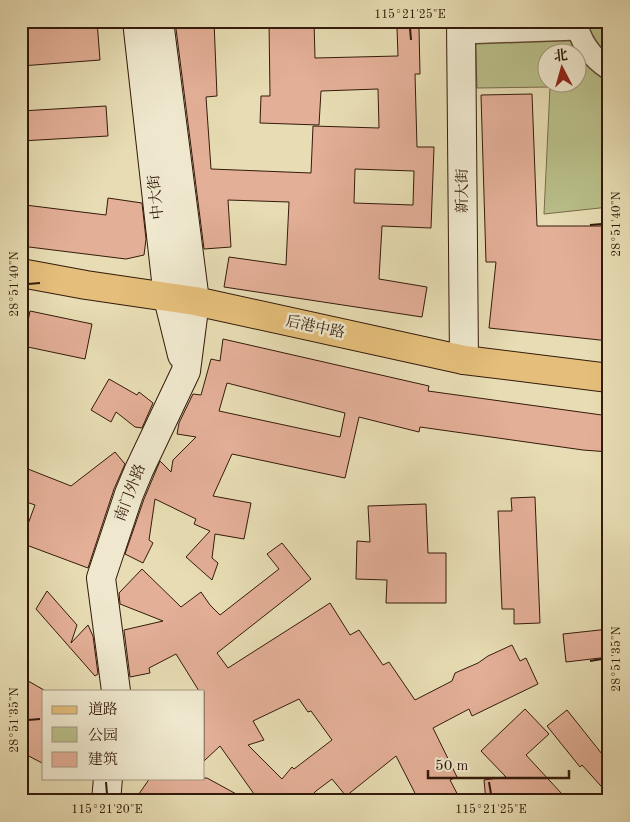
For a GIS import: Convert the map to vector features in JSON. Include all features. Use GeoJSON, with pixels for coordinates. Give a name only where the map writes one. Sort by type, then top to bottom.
{"type":"FeatureCollection","features":[{"type":"Feature","properties":{"kind":"main road","name":"中大街"},"geometry":{"type":"LineString","coordinates":[[137,21],[168,298],[186,371]]}},
{"type":"Feature","properties":{"kind":"main road","name":"中大街"},"geometry":{"type":"LineString","coordinates":[[159,21],[194,301]]}},
{"type":"Feature","properties":{"kind":"main road","name":"新大街"},"geometry":{"type":"LineString","coordinates":[[461,27],[464,360]]}},
{"type":"Feature","properties":{"kind":"main road","name":"后港中路"},"geometry":{"type":"LineString","coordinates":[[21,273],[194,301],[464,360],[609,378]]}},
{"type":"Feature","properties":{"kind":"main road","name":"南门外路"},"geometry":{"type":"LineString","coordinates":[[116,690],[102,578],[138,470],[186,371],[194,301]]}},
{"type":"Feature","properties":{"kind":"main road"},"geometry":{"type":"LineString","coordinates":[[106,801],[108,780]]}},
{"type":"Feature","properties":{"kind":"street"},"geometry":{"type":"LineString","coordinates":[[461,27],[577,25],[582,41],[589,51],[609,69]]}},
{"type":"Feature","properties":{"kind":"green space"},"geometry":{"type":"Polygon","coordinates":[[[475,21],[609,21],[609,207],[544,214],[550,92],[588,92],[588,42],[538,42],[538,87],[477,88],[475,21]]]}},
{"type":"Feature","properties":{"kind":"building"},"geometry":{"type":"Polygon","coordinates":[[[97,21],[100,60],[21,66],[21,27],[97,21]]]}},
{"type":"Feature","properties":{"kind":"building"},"geometry":{"type":"Polygon","coordinates":[[[175,21],[214,21],[217,96],[206,97],[211,169],[311,173],[313,126],[379,128],[378,89],[321,91],[319,125],[260,123],[261,96],[270,96],[269,21],[314,21],[315,58],[398,56],[397,28],[419,28],[420,74],[415,74],[417,147],[434,147],[431,228],[382,226],[379,279],[427,287],[422,317],[224,287],[229,257],[286,265],[289,202],[228,200],[231,247],[204,249],[175,21]],[[355,169],[354,203],[413,205],[414,171],[355,169]]]}},
{"type":"Feature","properties":{"kind":"building"},"geometry":{"type":"Polygon","coordinates":[[[532,94],[537,226],[609,226],[609,341],[489,328],[496,262],[486,262],[481,95],[532,94]]]}},
{"type":"Feature","properties":{"kind":"building"},"geometry":{"type":"Polygon","coordinates":[[[106,106],[108,136],[21,141],[21,111],[106,106]]]}},
{"type":"Feature","properties":{"kind":"building"},"geometry":{"type":"Polygon","coordinates":[[[108,198],[142,203],[146,239],[144,255],[126,259],[21,246],[25,205],[106,215],[108,198]]]}},
{"type":"Feature","properties":{"kind":"building"},"geometry":{"type":"Polygon","coordinates":[[[30,311],[92,324],[85,359],[23,346],[30,311]]]}},
{"type":"Feature","properties":{"kind":"building"},"geometry":{"type":"Polygon","coordinates":[[[223,339],[429,386],[428,391],[609,416],[609,452],[420,427],[419,432],[359,417],[345,478],[232,454],[213,496],[251,503],[244,539],[215,534],[212,558],[218,563],[212,580],[186,557],[210,531],[194,524],[196,519],[155,499],[149,540],[153,543],[143,563],[125,554],[144,499],[160,461],[171,472],[173,460],[196,437],[177,434],[179,423],[193,394],[201,395],[211,359],[220,361],[223,339]],[[227,383],[219,411],[340,437],[345,413],[227,383]]]}},
{"type":"Feature","properties":{"kind":"building"},"geometry":{"type":"Polygon","coordinates":[[[109,379],[137,395],[139,392],[153,403],[142,428],[135,427],[116,412],[111,422],[91,410],[109,379]]]}},
{"type":"Feature","properties":{"kind":"building"},"geometry":{"type":"Polygon","coordinates":[[[115,452],[125,464],[114,489],[88,568],[21,543],[35,505],[21,500],[21,485],[28,469],[71,486],[115,452]]]}},
{"type":"Feature","properties":{"kind":"building"},"geometry":{"type":"Polygon","coordinates":[[[535,497],[540,623],[514,624],[514,609],[502,609],[498,511],[512,511],[511,498],[535,497]]]}},
{"type":"Feature","properties":{"kind":"building"},"geometry":{"type":"Polygon","coordinates":[[[426,504],[428,553],[446,553],[446,603],[386,603],[387,580],[356,579],[357,541],[370,542],[368,506],[426,504]]]}},
{"type":"Feature","properties":{"kind":"building"},"geometry":{"type":"Polygon","coordinates":[[[282,543],[311,579],[217,653],[228,668],[330,603],[350,635],[359,630],[383,665],[389,662],[415,700],[452,681],[455,673],[512,645],[520,661],[526,658],[538,684],[472,716],[469,709],[433,728],[457,777],[450,780],[461,801],[419,801],[396,756],[346,796],[332,779],[316,791],[307,801],[259,801],[220,746],[205,760],[205,690],[198,690],[176,654],[149,668],[150,673],[130,677],[124,630],[163,621],[120,604],[119,593],[142,569],[181,607],[201,592],[220,615],[279,569],[267,554],[282,543]],[[299,699],[253,721],[264,740],[248,745],[282,779],[292,767],[294,769],[332,740],[311,711],[308,712],[299,699]]]}},
{"type":"Feature","properties":{"kind":"building"},"geometry":{"type":"Polygon","coordinates":[[[47,591],[77,625],[71,643],[88,625],[93,636],[98,674],[95,676],[36,609],[47,591]]]}},
{"type":"Feature","properties":{"kind":"building"},"geometry":{"type":"Polygon","coordinates":[[[609,629],[609,657],[566,662],[563,634],[609,629]]]}},
{"type":"Feature","properties":{"kind":"building"},"geometry":{"type":"Polygon","coordinates":[[[21,677],[44,690],[42,690],[42,763],[21,752],[21,677]]]}},
{"type":"Feature","properties":{"kind":"building"},"geometry":{"type":"Polygon","coordinates":[[[525,709],[549,734],[526,755],[562,794],[554,801],[486,801],[484,780],[506,777],[481,751],[525,709]]]}},
{"type":"Feature","properties":{"kind":"building"},"geometry":{"type":"Polygon","coordinates":[[[567,710],[602,754],[609,748],[609,795],[582,765],[580,767],[547,726],[567,710]]]}},
{"type":"Feature","properties":{"kind":"building"},"geometry":{"type":"Polygon","coordinates":[[[207,778],[249,801],[134,801],[149,780],[205,780],[207,778]]]}}]}
